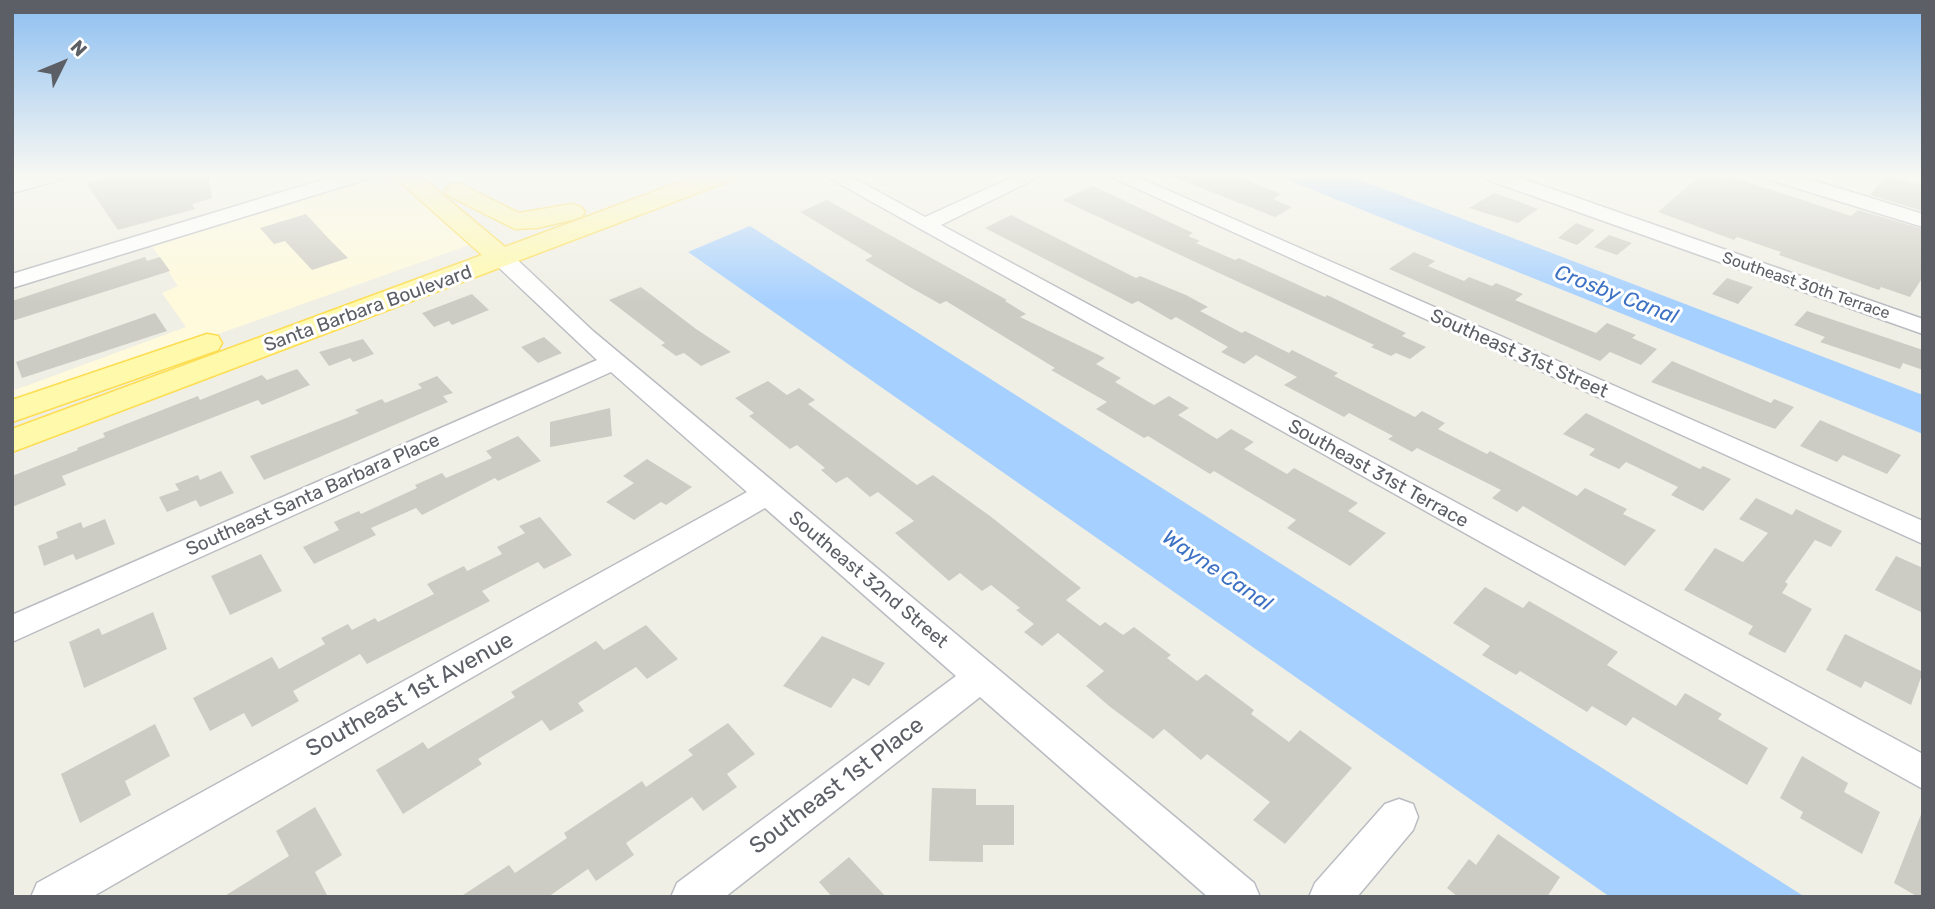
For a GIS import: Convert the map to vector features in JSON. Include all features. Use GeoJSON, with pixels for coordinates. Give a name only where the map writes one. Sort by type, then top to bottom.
{"type":"FeatureCollection","features":[{"type":"Feature","properties":{"kind":"main road"},"geometry":{"type":"LineString","coordinates":[[456,217],[493,248]]}},
{"type":"Feature","properties":{"kind":"main road"},"geometry":{"type":"LineString","coordinates":[[472,217],[493,248]]}},
{"type":"Feature","properties":{"kind":"main road"},"geometry":{"type":"LineString","coordinates":[[509,217],[515,221],[548,217]]}},
{"type":"Feature","properties":{"kind":"main road","name":"Santa Barbara Boulevard"},"geometry":{"type":"LineString","coordinates":[[493,248],[560,217]]}},
{"type":"Feature","properties":{"kind":"main road","name":"Santa Barbara Boulevard"},"geometry":{"type":"LineString","coordinates":[[12,441],[66,407],[493,248],[589,217]]}},
{"type":"Feature","properties":{"kind":"main road","name":"Santa Barbara Boulevard"},"geometry":{"type":"LineString","coordinates":[[12,412],[66,407]]}},
{"type":"Feature","properties":{"kind":"street"},"geometry":{"type":"LineString","coordinates":[[12,281],[221,217]]}},
{"type":"Feature","properties":{"kind":"street","name":"Southeast 31st Terrace"},"geometry":{"type":"LineString","coordinates":[[911,217],[1923,773]]}},
{"type":"Feature","properties":{"kind":"street"},"geometry":{"type":"LineString","coordinates":[[925,225],[942,217]]}},
{"type":"Feature","properties":{"kind":"street","name":"Southeast 31st Street"},"geometry":{"type":"LineString","coordinates":[[1212,217],[1923,533]]}},
{"type":"Feature","properties":{"kind":"street","name":"Southeast 30th Terrace"},"geometry":{"type":"LineString","coordinates":[[1612,217],[1923,327]]}},
{"type":"Feature","properties":{"kind":"street","name":"Southeast 32nd Street"},"geometry":{"type":"LineString","coordinates":[[493,248],[613,362],[1239,897]]}},
{"type":"Feature","properties":{"kind":"street","name":"Southeast Santa Barbara Place"},"geometry":{"type":"LineString","coordinates":[[12,629],[613,362]]}},
{"type":"Feature","properties":{"kind":"street","name":"Southeast 1st Avenue"},"geometry":{"type":"LineString","coordinates":[[52,897],[93,887],[767,494]]}},
{"type":"Feature","properties":{"kind":"street","name":"Southeast 1st Place"},"geometry":{"type":"LineString","coordinates":[[692,897],[982,676]]}},
{"type":"Feature","properties":{"kind":"street"},"geometry":{"type":"LineString","coordinates":[[1330,897],[1398,817]]}},
{"type":"Feature","properties":{"kind":"shaded area"},"geometry":{"type":"Polygon","coordinates":[[[221,217],[441,217],[472,244],[12,407],[12,385],[15,390],[186,327],[162,293],[178,286],[148,240],[221,217]]]}},
{"type":"Feature","properties":{"kind":"water","name":"Crosby Canal"},"geometry":{"type":"Polygon","coordinates":[[[1381,217],[1459,217],[1923,395],[1923,434],[1381,217]]]}},
{"type":"Feature","properties":{"kind":"water","name":"Wayne Canal"},"geometry":{"type":"Polygon","coordinates":[[[750,226],[1805,897],[1610,897],[688,252],[750,226]]]}},
{"type":"Feature","properties":{"kind":"building"},"geometry":{"type":"Polygon","coordinates":[[[109,217],[164,217],[118,230],[109,217]]]}},
{"type":"Feature","properties":{"kind":"building"},"geometry":{"type":"Polygon","coordinates":[[[295,217],[309,217],[348,258],[312,270],[285,241],[274,244],[260,228],[295,217]]]}},
{"type":"Feature","properties":{"kind":"building"},"geometry":{"type":"Polygon","coordinates":[[[809,217],[858,217],[1007,300],[1005,301],[1026,314],[1020,317],[1105,358],[1096,364],[1121,378],[1115,382],[1154,405],[1169,396],[1189,408],[1178,415],[1217,439],[1231,429],[1254,442],[1244,449],[1287,474],[1294,468],[1358,503],[1348,511],[1386,533],[1350,566],[1287,528],[1296,520],[1214,471],[1210,474],[1148,436],[1144,438],[1096,409],[1107,402],[1051,370],[1055,368],[946,301],[940,304],[865,260],[873,256],[809,217]]]}},
{"type":"Feature","properties":{"kind":"building"},"geometry":{"type":"Polygon","coordinates":[[[1006,217],[1016,217],[1136,278],[1140,276],[1186,295],[1208,307],[1200,311],[1289,353],[1292,350],[1338,373],[1334,376],[1415,417],[1422,411],[1445,423],[1438,429],[1487,454],[1490,451],[1577,496],[1585,488],[1627,509],[1623,514],[1656,530],[1625,566],[1523,506],[1517,512],[1492,498],[1501,490],[1417,448],[1412,452],[1388,439],[1393,436],[1349,413],[1344,417],[1284,385],[1297,377],[1256,355],[1244,364],[1221,352],[1228,347],[1176,317],[1171,320],[1138,301],[1132,304],[985,228],[1006,217]]]}},
{"type":"Feature","properties":{"kind":"building"},"geometry":{"type":"Polygon","coordinates":[[[1099,217],[1160,217],[1193,233],[1188,236],[1200,241],[1196,243],[1235,260],[1239,258],[1325,297],[1327,295],[1406,333],[1402,336],[1426,347],[1410,359],[1396,353],[1391,356],[1371,347],[1374,345],[1099,217]]]}},
{"type":"Feature","properties":{"kind":"building"},"geometry":{"type":"Polygon","coordinates":[[[1500,217],[1526,217],[1518,223],[1500,217]]]}},
{"type":"Feature","properties":{"kind":"building"},"geometry":{"type":"Polygon","coordinates":[[[1673,217],[1883,217],[1923,229],[1923,277],[1910,297],[1881,287],[1879,290],[1779,255],[1781,252],[1737,237],[1734,240],[1673,217]]]}},
{"type":"Feature","properties":{"kind":"building"},"geometry":{"type":"Polygon","coordinates":[[[1576,223],[1595,230],[1577,245],[1558,238],[1576,223]]]}},
{"type":"Feature","properties":{"kind":"building"},"geometry":{"type":"Polygon","coordinates":[[[1609,235],[1632,243],[1617,255],[1594,247],[1609,235]]]}},
{"type":"Feature","properties":{"kind":"building"},"geometry":{"type":"Polygon","coordinates":[[[1414,252],[1435,261],[1428,266],[1464,281],[1469,277],[1492,286],[1496,283],[1523,294],[1515,300],[1596,333],[1607,323],[1636,335],[1632,338],[1657,349],[1641,365],[1610,352],[1600,361],[1389,269],[1414,252]]]}},
{"type":"Feature","properties":{"kind":"building"},"geometry":{"type":"Polygon","coordinates":[[[145,257],[147,261],[160,257],[170,271],[12,321],[12,301],[145,257]]]}},
{"type":"Feature","properties":{"kind":"building"},"geometry":{"type":"Polygon","coordinates":[[[1727,278],[1753,287],[1738,304],[1712,294],[1727,278]]]}},
{"type":"Feature","properties":{"kind":"building"},"geometry":{"type":"Polygon","coordinates":[[[641,287],[731,352],[701,366],[684,353],[676,356],[661,345],[665,343],[609,300],[641,287]]]}},
{"type":"Feature","properties":{"kind":"building"},"geometry":{"type":"Polygon","coordinates":[[[472,294],[489,310],[452,325],[449,321],[434,327],[422,313],[472,294]]]}},
{"type":"Feature","properties":{"kind":"building"},"geometry":{"type":"Polygon","coordinates":[[[1807,311],[1923,350],[1923,370],[1903,363],[1900,369],[1820,342],[1825,337],[1794,325],[1807,311]]]}},
{"type":"Feature","properties":{"kind":"building"},"geometry":{"type":"Polygon","coordinates":[[[155,313],[167,331],[22,378],[16,362],[155,313]]]}},
{"type":"Feature","properties":{"kind":"building"},"geometry":{"type":"Polygon","coordinates":[[[544,337],[562,353],[538,363],[521,347],[544,337]]]}},
{"type":"Feature","properties":{"kind":"building"},"geometry":{"type":"Polygon","coordinates":[[[363,339],[374,354],[353,362],[350,358],[329,366],[319,352],[363,339]]]}},
{"type":"Feature","properties":{"kind":"building"},"geometry":{"type":"Polygon","coordinates":[[[1672,361],[1771,403],[1774,399],[1794,407],[1775,429],[1651,382],[1672,361]]]}},
{"type":"Feature","properties":{"kind":"building"},"geometry":{"type":"Polygon","coordinates":[[[297,369],[310,385],[262,405],[258,400],[62,476],[66,485],[12,507],[12,476],[78,450],[77,448],[105,437],[103,433],[198,396],[200,400],[262,375],[267,380],[297,369]]]}},
{"type":"Feature","properties":{"kind":"building"},"geometry":{"type":"Polygon","coordinates":[[[437,376],[453,393],[443,396],[448,402],[315,459],[264,480],[250,456],[359,413],[355,410],[382,399],[385,403],[422,388],[418,384],[437,376]]]}},
{"type":"Feature","properties":{"kind":"building"},"geometry":{"type":"Polygon","coordinates":[[[768,381],[787,395],[799,388],[815,400],[808,404],[917,485],[933,475],[990,516],[1081,588],[1066,600],[1100,626],[1105,622],[1123,635],[1134,627],[1171,655],[1167,658],[1197,681],[1206,674],[1254,710],[1251,714],[1289,742],[1300,730],[1352,768],[1285,844],[1253,820],[1270,802],[1207,754],[1201,760],[1164,729],[1153,739],[1086,686],[1104,671],[1058,633],[1042,646],[1024,632],[1034,624],[1016,610],[1020,608],[991,585],[982,591],[960,573],[949,581],[895,533],[914,521],[878,492],[870,497],[847,477],[836,483],[821,470],[825,468],[797,445],[790,449],[749,416],[754,413],[735,398],[768,381]]]}},
{"type":"Feature","properties":{"kind":"building"},"geometry":{"type":"Polygon","coordinates":[[[610,408],[612,436],[550,447],[550,422],[610,408]]]}},
{"type":"Feature","properties":{"kind":"building"},"geometry":{"type":"Polygon","coordinates":[[[1586,413],[1700,469],[1703,466],[1731,479],[1703,511],[1671,495],[1678,487],[1626,462],[1619,469],[1589,455],[1595,449],[1563,434],[1586,413]]]}},
{"type":"Feature","properties":{"kind":"building"},"geometry":{"type":"Polygon","coordinates":[[[1820,420],[1901,455],[1887,474],[1843,455],[1837,462],[1800,446],[1820,420]]]}},
{"type":"Feature","properties":{"kind":"building"},"geometry":{"type":"Polygon","coordinates":[[[518,436],[541,461],[498,481],[495,478],[422,515],[416,508],[371,528],[376,535],[314,564],[303,547],[339,530],[334,522],[359,511],[361,514],[442,473],[446,478],[492,458],[486,451],[518,436]]]}},
{"type":"Feature","properties":{"kind":"building"},"geometry":{"type":"Polygon","coordinates":[[[647,459],[692,487],[666,505],[661,502],[634,520],[606,502],[634,483],[623,476],[647,459]]]}},
{"type":"Feature","properties":{"kind":"building"},"geometry":{"type":"Polygon","coordinates":[[[221,471],[234,493],[200,507],[196,500],[167,512],[159,497],[179,490],[175,484],[198,475],[200,480],[221,471]]]}},
{"type":"Feature","properties":{"kind":"building"},"geometry":{"type":"Polygon","coordinates":[[[1756,498],[1792,515],[1796,509],[1842,531],[1831,547],[1815,540],[1785,582],[1788,584],[1782,593],[1812,609],[1785,653],[1748,634],[1753,626],[1684,590],[1715,548],[1743,562],[1768,533],[1739,519],[1756,498]]]}},
{"type":"Feature","properties":{"kind":"building"},"geometry":{"type":"Polygon","coordinates":[[[540,517],[572,555],[544,569],[538,562],[482,591],[490,601],[367,664],[360,654],[293,691],[299,701],[252,727],[244,713],[210,731],[193,698],[272,657],[279,669],[325,644],[321,638],[348,624],[352,630],[375,618],[378,622],[434,594],[427,584],[464,566],[467,571],[502,554],[497,547],[525,533],[519,526],[540,517]]]}},
{"type":"Feature","properties":{"kind":"building"},"geometry":{"type":"Polygon","coordinates":[[[105,519],[115,544],[76,560],[73,554],[44,566],[38,546],[58,538],[56,532],[81,522],[83,528],[105,519]]]}},
{"type":"Feature","properties":{"kind":"building"},"geometry":{"type":"Polygon","coordinates":[[[261,554],[282,591],[230,615],[211,576],[261,554]]]}},
{"type":"Feature","properties":{"kind":"building"},"geometry":{"type":"Polygon","coordinates":[[[1896,556],[1923,568],[1923,613],[1875,590],[1896,556]]]}},
{"type":"Feature","properties":{"kind":"building"},"geometry":{"type":"Polygon","coordinates":[[[1485,587],[1523,608],[1529,601],[1561,619],[1618,652],[1607,665],[1676,706],[1685,693],[1722,714],[1718,719],[1768,748],[1747,785],[1633,717],[1626,726],[1592,706],[1587,712],[1520,671],[1516,675],[1482,655],[1490,646],[1453,623],[1485,587]]]}},
{"type":"Feature","properties":{"kind":"building"},"geometry":{"type":"Polygon","coordinates":[[[153,612],[167,649],[84,688],[69,642],[99,628],[102,635],[153,612]]]}},
{"type":"Feature","properties":{"kind":"building"},"geometry":{"type":"Polygon","coordinates":[[[646,625],[678,659],[647,679],[636,667],[578,703],[584,711],[550,731],[542,720],[478,759],[482,764],[403,814],[376,770],[423,742],[428,749],[515,697],[511,692],[596,641],[604,650],[646,625]]]}},
{"type":"Feature","properties":{"kind":"building"},"geometry":{"type":"Polygon","coordinates":[[[1845,634],[1923,672],[1911,705],[1865,681],[1861,688],[1826,670],[1845,634]]]}},
{"type":"Feature","properties":{"kind":"building"},"geometry":{"type":"Polygon","coordinates":[[[822,636],[885,663],[869,686],[853,678],[831,708],[783,686],[822,636]]]}},
{"type":"Feature","properties":{"kind":"building"},"geometry":{"type":"Polygon","coordinates":[[[728,723],[755,754],[727,774],[737,787],[703,811],[692,797],[626,843],[634,855],[596,881],[588,869],[548,897],[460,897],[509,865],[515,873],[567,838],[564,833],[642,781],[646,787],[693,755],[688,750],[728,723]]]}},
{"type":"Feature","properties":{"kind":"building"},"geometry":{"type":"Polygon","coordinates":[[[155,724],[170,756],[125,781],[131,795],[80,823],[61,774],[155,724]]]}},
{"type":"Feature","properties":{"kind":"building"},"geometry":{"type":"Polygon","coordinates":[[[1802,756],[1848,783],[1844,792],[1880,812],[1862,854],[1800,818],[1803,812],[1780,798],[1802,756]]]}},
{"type":"Feature","properties":{"kind":"building"},"geometry":{"type":"Polygon","coordinates":[[[932,788],[976,789],[976,805],[1014,805],[1014,845],[983,845],[983,862],[929,861],[932,788]]]}},
{"type":"Feature","properties":{"kind":"building"},"geometry":{"type":"Polygon","coordinates":[[[315,807],[342,855],[315,872],[328,897],[223,897],[289,856],[276,831],[315,807]]]}},
{"type":"Feature","properties":{"kind":"building"},"geometry":{"type":"Polygon","coordinates":[[[1922,812],[1923,897],[1918,897],[1894,883],[1922,812]]]}},
{"type":"Feature","properties":{"kind":"building"},"geometry":{"type":"Polygon","coordinates":[[[1498,834],[1560,877],[1547,897],[1458,897],[1447,888],[1469,859],[1476,865],[1498,834]]]}},
{"type":"Feature","properties":{"kind":"building"},"geometry":{"type":"Polygon","coordinates":[[[849,857],[886,897],[832,897],[819,882],[849,857]]]}}]}
